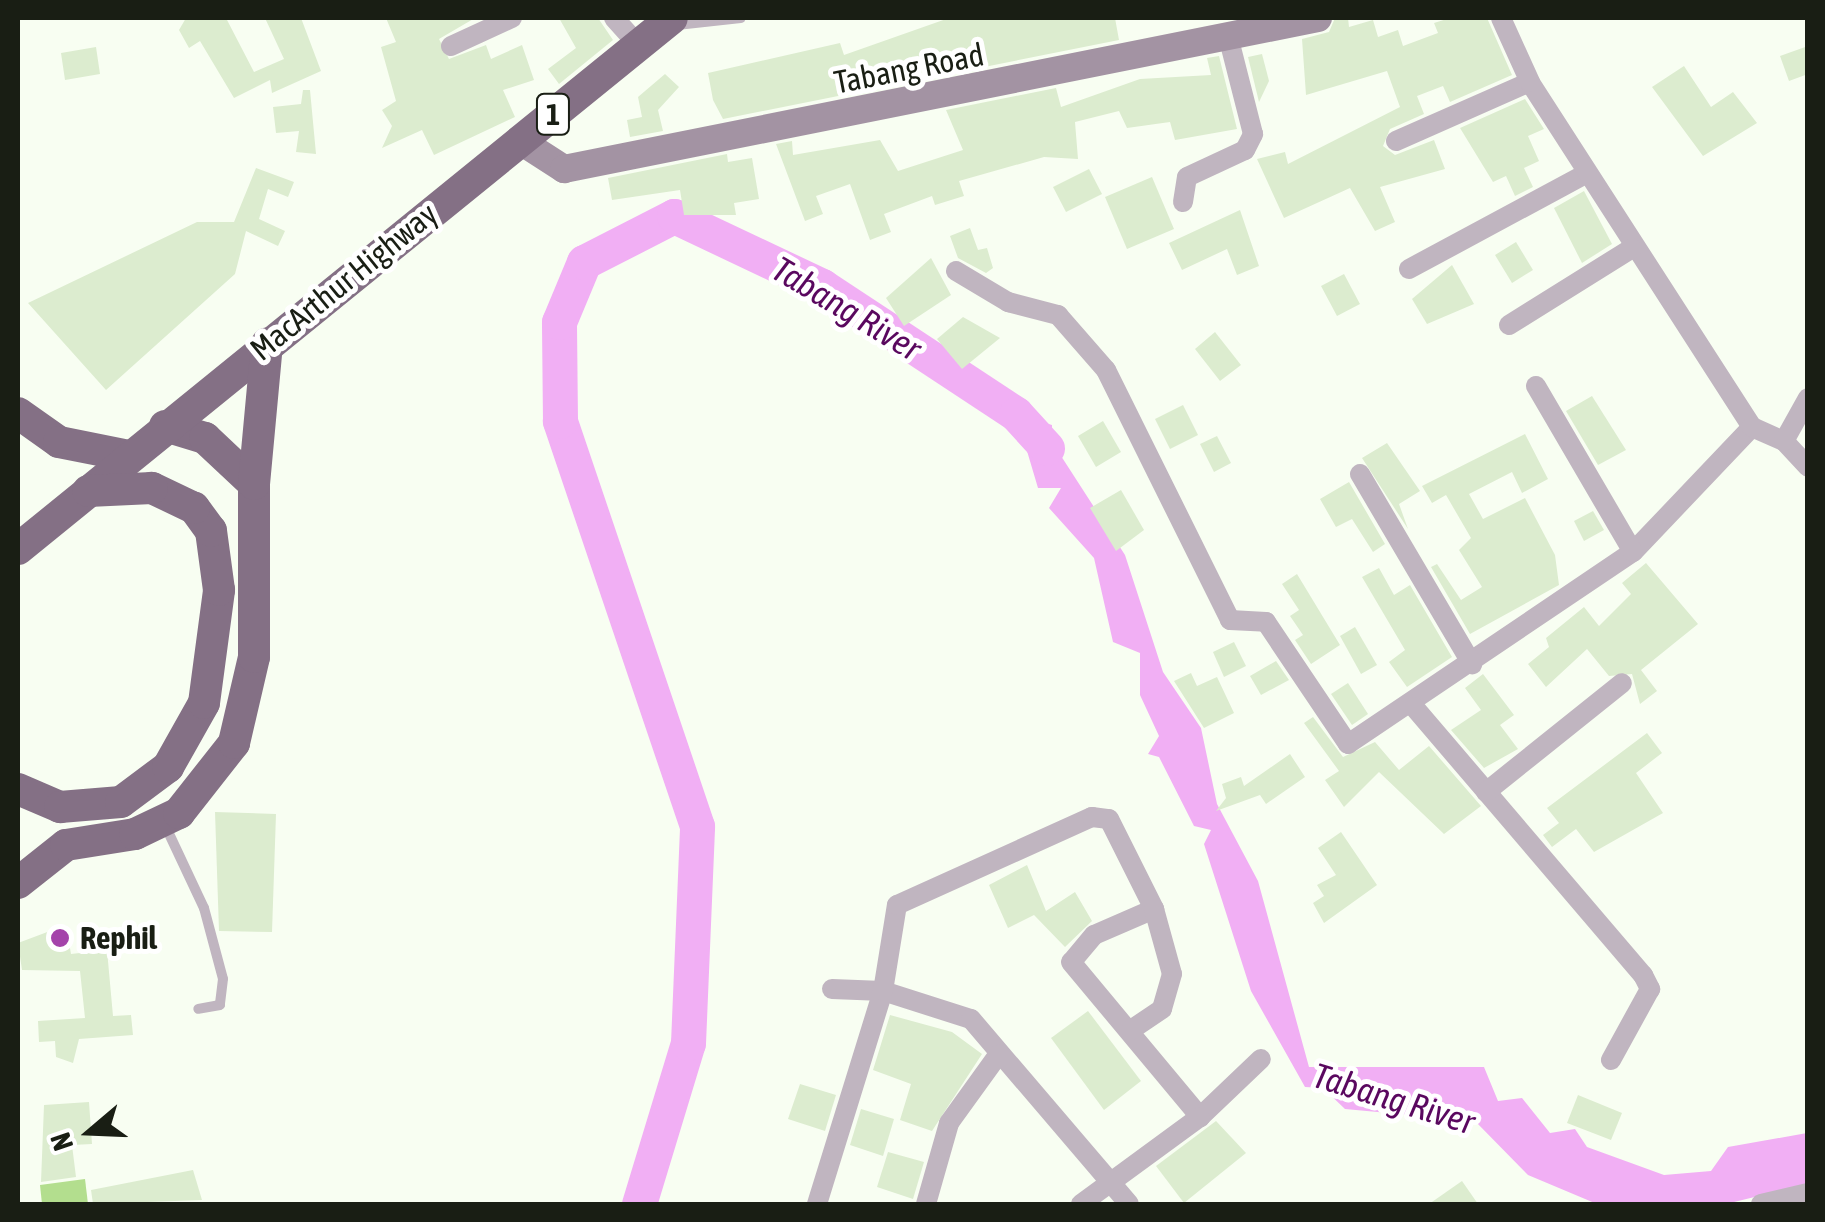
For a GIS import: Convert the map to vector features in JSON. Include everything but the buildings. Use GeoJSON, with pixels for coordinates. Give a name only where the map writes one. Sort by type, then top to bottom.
{"type":"FeatureCollection","features":[{"type":"Feature","properties":{"kind":"highway","name":"MacArthur Highway"},"geometry":{"type":"LineString","coordinates":[[18,549],[657,30]]}},
{"type":"Feature","properties":{"kind":"highway"},"geometry":{"type":"LineString","coordinates":[[18,883],[66,846],[164,822],[222,770],[244,712],[254,658],[254,484],[267,344]]}},
{"type":"Feature","properties":{"kind":"highway"},"geometry":{"type":"LineString","coordinates":[[18,413],[58,442],[129,456]]}},
{"type":"Feature","properties":{"kind":"highway"},"geometry":{"type":"LineString","coordinates":[[165,426],[205,438],[254,484]]}},
{"type":"Feature","properties":{"kind":"highway"},"geometry":{"type":"LineString","coordinates":[[18,789],[60,807],[121,802],[168,767],[204,702],[219,590],[212,531],[194,508],[152,488],[88,491]]}},
{"type":"Feature","properties":{"kind":"main road","name":"Tabang Road"},"geometry":{"type":"LineString","coordinates":[[519,140],[564,169],[1229,40],[1318,18]]}},
{"type":"Feature","properties":{"kind":"street"},"geometry":{"type":"LineString","coordinates":[[451,46],[512,18]]}},
{"type":"Feature","properties":{"kind":"street"},"geometry":{"type":"LineString","coordinates":[[614,18],[657,30]]}},
{"type":"Feature","properties":{"kind":"street"},"geometry":{"type":"LineString","coordinates":[[1501,18],[1530,82],[1632,248],[1752,428],[1784,441],[1808,468]]}},
{"type":"Feature","properties":{"kind":"street"},"geometry":{"type":"LineString","coordinates":[[1183,202],[1195,169],[1245,150],[1253,134],[1229,40]]}},
{"type":"Feature","properties":{"kind":"street"},"geometry":{"type":"LineString","coordinates":[[1396,141],[1530,82]]}},
{"type":"Feature","properties":{"kind":"street"},"geometry":{"type":"LineString","coordinates":[[1409,269],[1587,172]]}},
{"type":"Feature","properties":{"kind":"street"},"geometry":{"type":"LineString","coordinates":[[1510,326],[1632,248]]}},
{"type":"Feature","properties":{"kind":"street"},"geometry":{"type":"LineString","coordinates":[[956,272],[1008,302],[1058,314],[1106,370],[1230,620],[1266,622],[1348,744],[1414,706],[1633,552],[1752,428]]}},
{"type":"Feature","properties":{"kind":"street"},"geometry":{"type":"LineString","coordinates":[[1536,386],[1633,552]]}},
{"type":"Feature","properties":{"kind":"street"},"geometry":{"type":"LineString","coordinates":[[1784,441],[1808,398]]}},
{"type":"Feature","properties":{"kind":"street"},"geometry":{"type":"LineString","coordinates":[[1360,474],[1472,664]]}},
{"type":"Feature","properties":{"kind":"street"},"geometry":{"type":"LineString","coordinates":[[1486,792],[1622,682]]}},
{"type":"Feature","properties":{"kind":"street"},"geometry":{"type":"LineString","coordinates":[[1414,706],[1650,988],[1610,1060]]}},
{"type":"Feature","properties":{"kind":"street"},"geometry":{"type":"LineString","coordinates":[[817,1204],[883,991],[896,905],[1092,817],[1121,834],[1154,910],[1172,974],[1162,1009],[1131,1030]]}},
{"type":"Feature","properties":{"kind":"street"},"geometry":{"type":"LineString","coordinates":[[1154,910],[1094,935],[1071,962],[1200,1117]]}},
{"type":"Feature","properties":{"kind":"street"},"geometry":{"type":"LineString","coordinates":[[832,990],[883,991],[971,1019],[998,1056],[1018,1064],[1129,1204]]}},
{"type":"Feature","properties":{"kind":"street"},"geometry":{"type":"LineString","coordinates":[[926,1204],[950,1122],[998,1056]]}},
{"type":"Feature","properties":{"kind":"street"},"geometry":{"type":"LineString","coordinates":[[1081,1204],[1115,1183],[1200,1117],[1261,1060]]}},
{"type":"Feature","properties":{"kind":"street"},"geometry":{"type":"LineString","coordinates":[[1760,1204],[1808,1193]]}},
{"type":"Feature","properties":{"kind":"lane"},"geometry":{"type":"LineString","coordinates":[[657,30],[741,18]]}},
{"type":"Feature","properties":{"kind":"lane"},"geometry":{"type":"LineString","coordinates":[[164,822],[204,908],[223,979],[220,1005],[198,1009]]}},
{"type":"Feature","properties":{"kind":"green space"},"geometry":{"type":"Polygon","coordinates":[[[85,1179],[88,1204],[42,1204],[40,1185],[85,1179]]]}},
{"type":"Feature","properties":{"kind":"water"},"geometry":{"type":"Polygon","coordinates":[[[1016,414],[1052,425],[1052,442],[1125,555],[1163,672],[1201,728],[1217,804],[1258,881],[1309,1067],[1484,1067],[1498,1101],[1522,1098],[1550,1133],[1575,1129],[1587,1147],[1664,1175],[1711,1171],[1728,1147],[1807,1133],[1807,1184],[1726,1204],[1597,1204],[1528,1175],[1475,1121],[1345,1109],[1323,1088],[1305,1087],[1251,991],[1204,844],[1211,830],[1194,826],[1159,757],[1148,754],[1159,736],[1140,695],[1140,653],[1113,642],[1094,558],[1049,508],[1061,488],[1038,488],[1016,414]]]}},
{"type":"Feature","properties":{"kind":"waterway","name":"Tabang River"},"geometry":{"type":"LineString","coordinates":[[639,1204],[688,1043],[697,826],[560,421],[559,322],[584,262],[674,216],[822,286],[1016,414],[1047,448]]}},
{"type":"Feature","properties":{"kind":"place","name":"Rephil"},"geometry":{"type":"Point","coordinates":[60,938]}}]}
